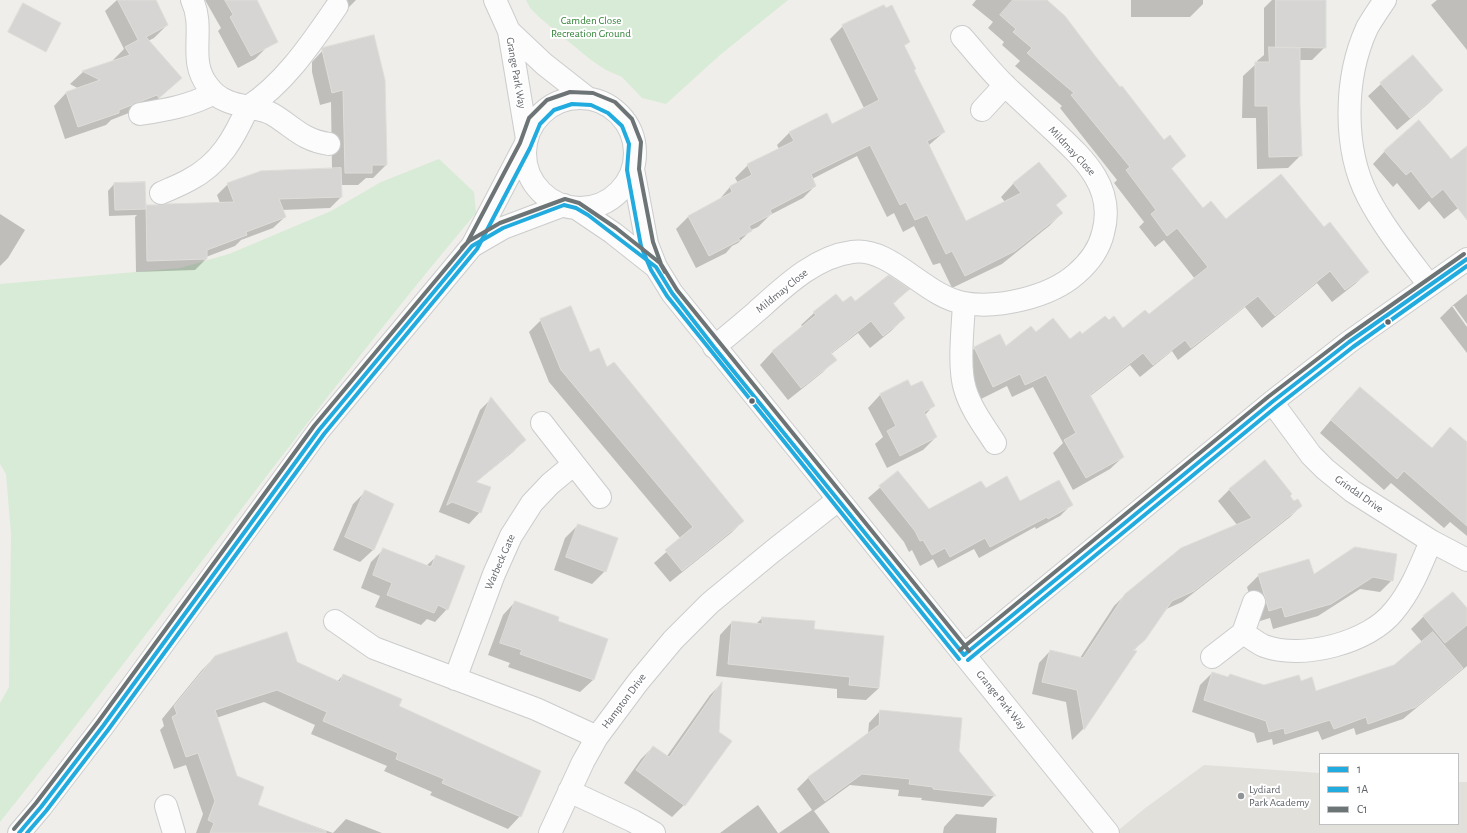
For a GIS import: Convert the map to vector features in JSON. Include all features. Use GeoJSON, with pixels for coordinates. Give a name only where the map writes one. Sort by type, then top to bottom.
{"type":"FeatureCollection","features":[{"type":"Feature","properties":{"kind":"street"},"geometry":{"type":"LineString","coordinates":[[192,0],[198,20],[197,59],[199,72],[214,93],[227,101],[270,113],[305,138],[316,142],[329,144]]}},
{"type":"Feature","properties":{"kind":"street","name":"Grange Park Way"},"geometry":{"type":"LineString","coordinates":[[495,0],[509,31],[526,142],[526,163],[530,176],[545,195],[570,207],[613,234],[656,267]]}},
{"type":"Feature","properties":{"kind":"street"},"geometry":{"type":"LineString","coordinates":[[1385,0],[1367,28],[1358,54],[1352,79],[1349,108],[1352,149],[1358,173],[1368,197],[1384,223],[1429,285]]}},
{"type":"Feature","properties":{"kind":"street"},"geometry":{"type":"LineString","coordinates":[[161,193],[190,180],[205,170],[217,159],[228,146],[248,107],[268,91],[304,54],[337,6]]}},
{"type":"Feature","properties":{"kind":"street","name":"Grange Park Way"},"geometry":{"type":"LineString","coordinates":[[509,31],[544,64],[586,97]]}},
{"type":"Feature","properties":{"kind":"street","name":"Mildmay Close"},"geometry":{"type":"LineString","coordinates":[[714,347],[806,271],[823,260],[853,251],[867,252],[882,257],[947,299],[964,303],[984,304],[1024,299],[1043,294],[1061,285],[1087,265],[1098,250],[1106,224],[1107,210],[1104,195],[1097,178],[1087,164],[1071,147],[1005,86],[962,37]]}},
{"type":"Feature","properties":{"kind":"street"},"geometry":{"type":"LineString","coordinates":[[982,110],[1005,86]]}},
{"type":"Feature","properties":{"kind":"street"},"geometry":{"type":"LineString","coordinates":[[140,114],[180,107],[201,100],[214,93]]}},
{"type":"Feature","properties":{"kind":"street","name":"Grange Park Way"},"geometry":{"type":"LineString","coordinates":[[526,142],[532,126],[537,118],[548,108],[566,99],[586,97],[598,100],[608,105],[623,117],[628,124],[633,134],[636,158],[629,180],[612,198],[595,206],[570,207]]}},
{"type":"Feature","properties":{"kind":"street"},"geometry":{"type":"LineString","coordinates":[[19,833],[41,807],[103,726],[319,430],[472,246],[526,142]]}},
{"type":"Feature","properties":{"kind":"street","name":"Grange Park Way"},"geometry":{"type":"LineString","coordinates":[[633,169],[647,244],[656,267],[672,293],[714,347],[1108,833]]}},
{"type":"Feature","properties":{"kind":"street"},"geometry":{"type":"LineString","coordinates":[[472,246],[503,228],[570,207]]}},
{"type":"Feature","properties":{"kind":"street"},"geometry":{"type":"LineString","coordinates":[[964,654],[1272,402],[1349,342],[1467,259]]}},
{"type":"Feature","properties":{"kind":"street"},"geometry":{"type":"LineString","coordinates":[[964,303],[961,374],[972,406],[995,443]]}},
{"type":"Feature","properties":{"kind":"street","name":"Grindal Drive"},"geometry":{"type":"LineString","coordinates":[[1272,402],[1311,455],[1325,469],[1352,491],[1431,541],[1467,560]]}},
{"type":"Feature","properties":{"kind":"street"},"geometry":{"type":"LineString","coordinates":[[542,423],[600,498]]}},
{"type":"Feature","properties":{"kind":"street","name":"Warbeck Gate"},"geometry":{"type":"LineString","coordinates":[[455,678],[510,536],[532,503],[550,484],[574,464]]}},
{"type":"Feature","properties":{"kind":"street","name":"Hampton Drive"},"geometry":{"type":"LineString","coordinates":[[550,833],[583,762],[597,737],[638,682],[673,640],[722,594],[773,550],[838,500]]}},
{"type":"Feature","properties":{"kind":"street"},"geometry":{"type":"LineString","coordinates":[[1243,633],[1264,646],[1302,651],[1327,647],[1349,641],[1369,632],[1394,612],[1418,572],[1431,541]]}},
{"type":"Feature","properties":{"kind":"street"},"geometry":{"type":"LineString","coordinates":[[1212,657],[1243,633],[1254,602]]}},
{"type":"Feature","properties":{"kind":"street"},"geometry":{"type":"LineString","coordinates":[[335,621],[374,648],[536,709],[597,737]]}},
{"type":"Feature","properties":{"kind":"street"},"geometry":{"type":"LineString","coordinates":[[570,791],[633,820],[654,833]]}},
{"type":"Feature","properties":{"kind":"street"},"geometry":{"type":"LineString","coordinates":[[166,806],[174,833]]}},
{"type":"Feature","properties":{"kind":"shaded area","name":"Lydiard Park Academy"},"geometry":{"type":"Polygon","coordinates":[[[1204,765],[1319,773],[1319,825],[1459,825],[1459,782],[1467,782],[1467,833],[1115,833],[1144,809],[1204,765]]]}},
{"type":"Feature","properties":{"kind":"green space","name":"Camden Close Recreation Ground"},"geometry":{"type":"Polygon","coordinates":[[[526,0],[788,0],[720,55],[666,104],[642,98],[622,77],[606,70],[591,60],[540,18],[530,8],[526,0]]]}},
{"type":"Feature","properties":{"kind":"green space"},"geometry":{"type":"Polygon","coordinates":[[[439,159],[474,192],[476,213],[414,287],[354,363],[119,670],[0,822],[0,703],[9,687],[11,534],[6,474],[0,464],[0,284],[180,268],[229,254],[331,211],[381,182],[439,159]]]}},
{"type":"Feature","properties":{"kind":"building"},"geometry":{"type":"Polygon","coordinates":[[[118,0],[156,0],[168,25],[146,37],[182,78],[159,98],[157,95],[119,110],[119,113],[78,127],[66,92],[100,80],[82,71],[130,55],[125,47],[138,40],[118,0]]]}},
{"type":"Feature","properties":{"kind":"building"},"geometry":{"type":"Polygon","coordinates":[[[225,0],[257,0],[278,42],[251,56],[230,17],[233,15],[225,0]]]}},
{"type":"Feature","properties":{"kind":"building"},"geometry":{"type":"Polygon","coordinates":[[[1013,0],[1047,0],[1065,16],[1096,57],[1120,87],[1122,86],[1164,140],[1170,135],[1186,156],[1171,168],[1203,208],[1211,201],[1226,219],[1281,174],[1324,227],[1330,222],[1369,272],[1345,290],[1330,271],[1275,316],[1258,296],[1191,348],[1185,340],[1153,365],[1143,353],[1090,395],[1124,457],[1086,478],[1064,440],[1076,433],[1046,375],[1025,385],[1020,374],[993,387],[974,347],[1000,334],[1006,346],[1031,326],[1036,332],[1053,318],[1070,339],[1080,331],[1082,334],[1105,316],[1109,320],[1114,316],[1123,328],[1145,310],[1149,314],[1208,267],[1177,228],[1167,236],[1151,214],[1156,210],[1126,170],[1130,167],[1071,95],[1074,93],[1027,53],[1032,48],[1013,32],[1016,29],[1000,15],[1013,0]]]}},
{"type":"Feature","properties":{"kind":"building"},"geometry":{"type":"Polygon","coordinates":[[[1276,0],[1326,0],[1326,48],[1276,47],[1276,0]]]}},
{"type":"Feature","properties":{"kind":"building"},"geometry":{"type":"Polygon","coordinates":[[[23,3],[61,23],[46,52],[8,32],[23,3]]]}},
{"type":"Feature","properties":{"kind":"building"},"geometry":{"type":"Polygon","coordinates":[[[884,5],[886,8],[892,5],[910,42],[904,45],[916,69],[914,70],[945,132],[927,141],[966,221],[1021,193],[1013,183],[1039,162],[1067,196],[1056,205],[1063,213],[1015,251],[965,276],[952,251],[946,254],[927,215],[915,220],[906,202],[900,205],[870,145],[811,174],[816,186],[770,210],[772,214],[749,226],[752,231],[738,238],[740,240],[709,256],[688,216],[732,192],[730,186],[752,175],[747,164],[794,141],[789,132],[827,113],[832,124],[879,100],[842,25],[884,5]]]}},
{"type":"Feature","properties":{"kind":"building"},"geometry":{"type":"Polygon","coordinates":[[[374,35],[385,80],[387,165],[372,165],[372,173],[345,173],[343,90],[332,93],[322,48],[374,35]]]}},
{"type":"Feature","properties":{"kind":"building"},"geometry":{"type":"Polygon","coordinates":[[[1269,47],[1300,48],[1302,156],[1269,157],[1268,106],[1255,106],[1255,62],[1269,62],[1269,47]]]}},
{"type":"Feature","properties":{"kind":"building"},"geometry":{"type":"Polygon","coordinates":[[[1413,55],[1443,90],[1410,118],[1380,83],[1413,55]]]}},
{"type":"Feature","properties":{"kind":"building"},"geometry":{"type":"Polygon","coordinates":[[[1419,120],[1451,159],[1467,146],[1467,220],[1443,189],[1432,198],[1411,171],[1406,175],[1384,151],[1419,120]]]}},
{"type":"Feature","properties":{"kind":"building"},"geometry":{"type":"Polygon","coordinates":[[[341,168],[342,197],[279,199],[286,217],[246,232],[247,235],[207,250],[207,259],[147,261],[146,205],[234,202],[227,183],[261,171],[341,168]]]}},
{"type":"Feature","properties":{"kind":"building"},"geometry":{"type":"Polygon","coordinates":[[[145,182],[146,209],[115,210],[114,183],[145,182]]]}},
{"type":"Feature","properties":{"kind":"building"},"geometry":{"type":"Polygon","coordinates":[[[889,275],[910,289],[893,303],[905,318],[883,336],[871,321],[831,353],[837,360],[801,388],[772,351],[816,315],[813,312],[836,294],[843,302],[851,296],[855,301],[889,275]]]}},
{"type":"Feature","properties":{"kind":"building"},"geometry":{"type":"Polygon","coordinates":[[[571,306],[590,352],[599,348],[607,367],[614,362],[744,521],[682,571],[665,550],[693,527],[561,370],[540,319],[571,306]]]}},
{"type":"Feature","properties":{"kind":"building"},"geometry":{"type":"Polygon","coordinates":[[[908,380],[911,386],[922,381],[935,406],[924,412],[937,437],[900,456],[887,431],[896,426],[880,394],[908,380]]]}},
{"type":"Feature","properties":{"kind":"building"},"geometry":{"type":"Polygon","coordinates":[[[1360,387],[1432,448],[1450,427],[1467,442],[1467,526],[1404,471],[1397,479],[1331,420],[1360,387]]]}},
{"type":"Feature","properties":{"kind":"building"},"geometry":{"type":"Polygon","coordinates":[[[491,397],[526,440],[476,482],[491,487],[481,513],[452,502],[447,505],[491,397]]]}},
{"type":"Feature","properties":{"kind":"building"},"geometry":{"type":"Polygon","coordinates":[[[1265,460],[1292,494],[1290,496],[1294,501],[1298,499],[1302,506],[1194,591],[1172,601],[1145,640],[1133,650],[1137,651],[1084,730],[1077,690],[1042,682],[1050,650],[1083,658],[1125,594],[1181,548],[1252,518],[1229,489],[1265,460]]]}},
{"type":"Feature","properties":{"kind":"building"},"geometry":{"type":"Polygon","coordinates":[[[898,471],[929,509],[981,481],[986,488],[1007,476],[1020,501],[1059,480],[1073,505],[1048,519],[1047,517],[990,547],[985,538],[950,557],[945,548],[932,555],[923,540],[920,541],[915,531],[879,486],[898,471]]]}},
{"type":"Feature","properties":{"kind":"building"},"geometry":{"type":"Polygon","coordinates":[[[365,490],[394,504],[374,550],[345,537],[365,490]]]}},
{"type":"Feature","properties":{"kind":"building"},"geometry":{"type":"Polygon","coordinates":[[[578,524],[618,538],[606,572],[566,557],[578,524]]]}},
{"type":"Feature","properties":{"kind":"building"},"geometry":{"type":"Polygon","coordinates":[[[1355,547],[1397,554],[1393,581],[1373,577],[1331,604],[1285,617],[1282,607],[1269,611],[1258,574],[1309,559],[1314,574],[1355,547]]]}},
{"type":"Feature","properties":{"kind":"building"},"geometry":{"type":"Polygon","coordinates":[[[383,548],[431,567],[436,555],[465,566],[448,610],[438,605],[434,613],[387,595],[392,583],[373,575],[383,548]]]}},
{"type":"Feature","properties":{"kind":"building"},"geometry":{"type":"Polygon","coordinates":[[[1453,592],[1467,608],[1467,625],[1445,643],[1423,616],[1453,592]]]}},
{"type":"Feature","properties":{"kind":"building"},"geometry":{"type":"Polygon","coordinates":[[[515,601],[559,617],[558,621],[608,639],[594,680],[520,654],[522,650],[500,643],[515,601]]]}},
{"type":"Feature","properties":{"kind":"building"},"geometry":{"type":"Polygon","coordinates":[[[762,617],[815,621],[814,629],[884,636],[879,688],[849,685],[850,677],[728,664],[732,621],[762,624],[762,617]]]}},
{"type":"Feature","properties":{"kind":"building"},"geometry":{"type":"Polygon","coordinates":[[[287,632],[297,662],[340,682],[343,674],[402,699],[399,706],[541,771],[521,817],[442,783],[444,779],[396,759],[398,753],[323,721],[327,712],[277,690],[215,710],[237,776],[264,787],[258,805],[326,831],[326,833],[210,833],[214,823],[208,820],[215,801],[198,753],[186,757],[172,717],[177,714],[174,706],[215,656],[287,632]]]}},
{"type":"Feature","properties":{"kind":"building"},"geometry":{"type":"Polygon","coordinates":[[[1433,632],[1463,668],[1416,707],[1368,724],[1366,717],[1334,729],[1330,720],[1285,734],[1284,728],[1269,732],[1266,721],[1204,700],[1212,672],[1228,677],[1230,674],[1264,685],[1299,675],[1301,681],[1312,677],[1316,691],[1394,665],[1433,632]]]}},
{"type":"Feature","properties":{"kind":"building"},"geometry":{"type":"Polygon","coordinates":[[[722,682],[719,732],[732,741],[685,806],[636,770],[653,746],[669,757],[722,682]]]}},
{"type":"Feature","properties":{"kind":"building"},"geometry":{"type":"Polygon","coordinates":[[[880,710],[962,718],[959,751],[996,796],[933,789],[933,787],[909,784],[910,779],[862,774],[825,801],[808,777],[879,725],[880,710]]]}},
{"type":"Feature","properties":{"kind":"transit line","name":"C1"},"geometry":{"type":"LineString","coordinates":[[14,829],[36,803],[98,722],[314,426],[467,243],[520,143],[529,118],[547,100],[570,92],[593,93],[615,102],[632,119],[641,142],[639,169],[653,242],[661,264],[677,290],[969,651]]}},
{"type":"Feature","properties":{"kind":"transit line","name":"1A"},"geometry":{"type":"LineString","coordinates":[[27,833],[46,811],[108,730],[324,434],[477,249],[530,148],[540,124],[554,110],[572,104],[591,105],[608,113],[622,126],[629,144],[627,170],[641,246],[651,270],[667,296],[959,659]]}},
{"type":"Feature","properties":{"kind":"transit line","name":"C1"},"geometry":{"type":"LineString","coordinates":[[462,248],[469,241],[500,223],[565,199],[579,203],[616,228],[660,263],[665,272]]}},
{"type":"Feature","properties":{"kind":"transit line","name":"1"},"geometry":{"type":"LineString","coordinates":[[564,205],[576,208],[588,215],[656,267],[672,293],[714,347],[964,655]]}},
{"type":"Feature","properties":{"kind":"transit line","name":"1"},"geometry":{"type":"LineString","coordinates":[[19,833],[41,807],[103,726],[319,430],[472,246],[503,228],[564,205]]}},
{"type":"Feature","properties":{"kind":"transit line","name":"C1"},"geometry":{"type":"LineString","coordinates":[[960,650],[1268,397],[1346,337],[1464,254]]}},
{"type":"Feature","properties":{"kind":"transit line","name":"1"},"geometry":{"type":"LineString","coordinates":[[964,655],[1272,402],[1349,342],[1467,259]]}},
{"type":"Feature","properties":{"kind":"transit line","name":"1A"},"geometry":{"type":"LineString","coordinates":[[968,660],[1276,407],[1353,347],[1467,266]]}},
{"type":"Feature","properties":{"kind":"place","name":"Lydiard Park Academy"},"geometry":{"type":"Point","coordinates":[1241,796]}}]}
